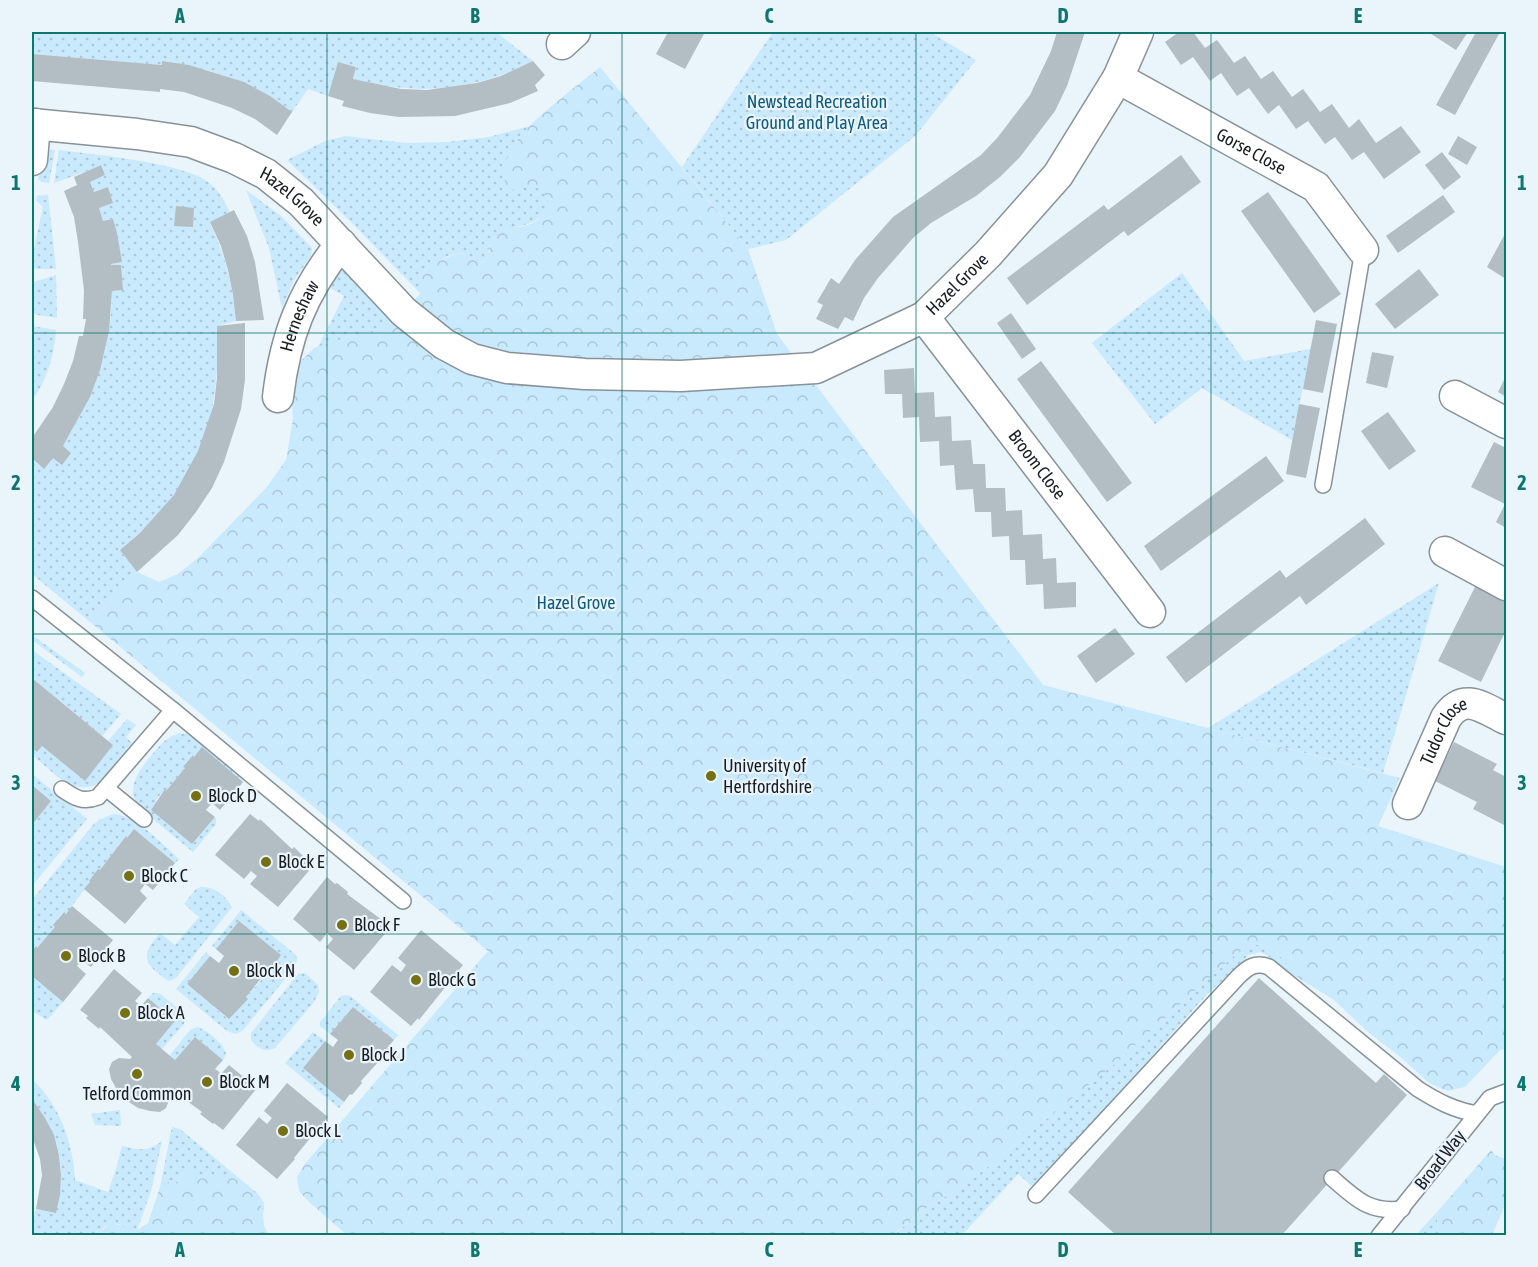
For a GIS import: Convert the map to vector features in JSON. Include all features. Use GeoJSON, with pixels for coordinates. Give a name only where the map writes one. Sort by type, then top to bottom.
{"type":"FeatureCollection","features":[{"type":"Feature","properties":{"kind":"street","name":"Hazel Grove"},"geometry":{"type":"LineString","coordinates":[[33,124],[138,134],[191,142],[234,158],[266,174],[301,202],[404,312],[444,344],[472,359],[507,368],[585,374],[681,376],[816,368],[924,317],[988,254],[1058,176],[1118,78],[1138,32]]}},
{"type":"Feature","properties":{"kind":"street","name":"Gorse Close"},"geometry":{"type":"LineString","coordinates":[[1118,78],[1316,187],[1363,250]]}},
{"type":"Feature","properties":{"kind":"street"},"geometry":{"type":"LineString","coordinates":[[32,160],[33,124]]}},
{"type":"Feature","properties":{"kind":"street","name":"Herneshaw"},"geometry":{"type":"LineString","coordinates":[[278,397],[286,347],[301,306],[325,264],[341,244]]}},
{"type":"Feature","properties":{"kind":"street","name":"Broom Close"},"geometry":{"type":"LineString","coordinates":[[924,317],[1150,612]]}},
{"type":"Feature","properties":{"kind":"street"},"geometry":{"type":"LineString","coordinates":[[1455,396],[1506,423]]}},
{"type":"Feature","properties":{"kind":"street"},"geometry":{"type":"LineString","coordinates":[[1445,552],[1506,585]]}},
{"type":"Feature","properties":{"kind":"street","name":"Tudor Close"},"geometry":{"type":"LineString","coordinates":[[1408,804],[1452,708],[1462,703],[1473,703],[1506,719]]}},
{"type":"Feature","properties":{"kind":"lane"},"geometry":{"type":"LineString","coordinates":[[1323,485],[1363,250]]}},
{"type":"Feature","properties":{"kind":"lane"},"geometry":{"type":"LineString","coordinates":[[32,598],[173,711],[402,901]]}},
{"type":"Feature","properties":{"kind":"lane"},"geometry":{"type":"LineString","coordinates":[[62,789],[74,798],[87,802],[98,797],[173,711]]}},
{"type":"Feature","properties":{"kind":"lane"},"geometry":{"type":"LineString","coordinates":[[107,789],[144,819]]}},
{"type":"Feature","properties":{"kind":"lane"},"geometry":{"type":"LineString","coordinates":[[1036,1195],[1238,977],[1254,965],[1262,964],[1269,967],[1418,1089],[1439,1102],[1458,1110],[1477,1114]]}},
{"type":"Feature","properties":{"kind":"lane","name":"Broad Way"},"geometry":{"type":"LineString","coordinates":[[1378,1236],[1490,1098],[1506,1092]]}},
{"type":"Feature","properties":{"kind":"lane"},"geometry":{"type":"LineString","coordinates":[[1332,1178],[1366,1205],[1388,1210],[1402,1209]]}},
{"type":"Feature","properties":{"kind":"green space"},"geometry":{"type":"Polygon","coordinates":[[[32,32],[496,32],[533,61],[490,79],[445,88],[422,89],[399,88],[353,79],[356,67],[338,62],[328,96],[308,89],[292,112],[262,93],[231,78],[181,64],[163,61],[162,65],[32,54],[32,32]]]}},
{"type":"Feature","properties":{"kind":"green space","name":"Newstead Recreation Ground and Play Area"},"geometry":{"type":"Polygon","coordinates":[[[773,32],[930,32],[976,60],[915,136],[786,240],[748,249],[682,167],[773,32]]]}},
{"type":"Feature","properties":{"kind":"green space","name":"Hazel Grove"},"geometry":{"type":"Polygon","coordinates":[[[600,67],[748,249],[777,334],[1043,685],[1400,778],[1378,826],[1506,867],[1506,1049],[1500,1050],[1465,1087],[1448,1091],[1429,1083],[1334,1000],[1300,979],[1282,958],[1265,944],[1245,946],[1112,1066],[965,1185],[920,1212],[893,1235],[347,1235],[299,1191],[297,1177],[304,1165],[488,951],[90,622],[137,572],[159,582],[178,574],[198,558],[267,487],[286,460],[293,419],[291,388],[300,362],[314,348],[384,328],[398,318],[420,294],[420,280],[426,267],[454,253],[465,254],[482,263],[488,257],[491,242],[496,234],[504,228],[531,224],[548,210],[548,198],[536,187],[528,185],[512,190],[505,184],[506,160],[512,146],[534,122],[600,67]]]}},
{"type":"Feature","properties":{"kind":"green space"},"geometry":{"type":"Polygon","coordinates":[[[530,126],[516,140],[524,184],[538,187],[548,198],[548,210],[529,224],[505,228],[489,246],[488,257],[482,263],[465,254],[454,253],[426,267],[420,280],[420,293],[287,160],[325,141],[345,136],[405,143],[447,142],[489,137],[530,126]]]}},
{"type":"Feature","properties":{"kind":"green space"},"geometry":{"type":"Polygon","coordinates":[[[43,149],[55,150],[49,183],[38,179],[43,149]]]}},
{"type":"Feature","properties":{"kind":"green space"},"geometry":{"type":"Polygon","coordinates":[[[59,150],[137,160],[195,175],[215,189],[230,212],[210,223],[228,271],[236,321],[217,326],[215,393],[209,423],[199,451],[185,478],[168,503],[120,550],[137,572],[90,622],[32,574],[32,458],[44,468],[53,458],[71,453],[63,446],[83,409],[98,372],[108,332],[112,291],[123,290],[121,265],[111,264],[122,262],[113,219],[103,221],[99,208],[113,203],[108,187],[94,192],[90,182],[105,175],[101,166],[54,183],[59,150]]]}},
{"type":"Feature","properties":{"kind":"green space"},"geometry":{"type":"Polygon","coordinates":[[[246,190],[281,216],[312,248],[311,256],[294,280],[282,308],[269,248],[246,190]]]}},
{"type":"Feature","properties":{"kind":"green space"},"geometry":{"type":"Polygon","coordinates":[[[48,195],[56,269],[32,269],[43,207],[36,200],[37,196],[48,195]]]}},
{"type":"Feature","properties":{"kind":"green space"},"geometry":{"type":"Polygon","coordinates":[[[348,270],[398,318],[384,328],[318,347],[344,296],[325,285],[336,271],[348,270]]]}},
{"type":"Feature","properties":{"kind":"green space"},"geometry":{"type":"Polygon","coordinates":[[[1182,273],[1244,361],[1311,349],[1292,440],[1202,388],[1155,424],[1092,343],[1182,273]]]}},
{"type":"Feature","properties":{"kind":"green space"},"geometry":{"type":"Polygon","coordinates":[[[56,275],[57,318],[32,314],[34,282],[56,275]]]}},
{"type":"Feature","properties":{"kind":"green space"},"geometry":{"type":"Polygon","coordinates":[[[32,326],[56,330],[49,367],[32,401],[32,326]]]}},
{"type":"Feature","properties":{"kind":"green space"},"geometry":{"type":"Polygon","coordinates":[[[1439,583],[1383,773],[1208,728],[1213,725],[1439,583]]]}},
{"type":"Feature","properties":{"kind":"green space"},"geometry":{"type":"Polygon","coordinates":[[[32,635],[85,673],[82,677],[32,640],[32,635]]]}},
{"type":"Feature","properties":{"kind":"green space"},"geometry":{"type":"Polygon","coordinates":[[[32,650],[121,714],[102,736],[32,678],[32,650]]]}},
{"type":"Feature","properties":{"kind":"green space"},"geometry":{"type":"Polygon","coordinates":[[[127,719],[136,725],[126,737],[132,743],[99,783],[89,787],[71,785],[32,755],[32,747],[37,752],[42,746],[85,780],[113,745],[108,741],[127,719]]]}},
{"type":"Feature","properties":{"kind":"green space"},"geometry":{"type":"Polygon","coordinates":[[[180,733],[194,735],[247,777],[243,782],[202,748],[194,757],[193,755],[185,768],[156,800],[151,810],[192,844],[215,817],[216,824],[193,852],[142,810],[134,796],[133,789],[137,776],[157,748],[180,733]]]}},
{"type":"Feature","properties":{"kind":"green space"},"geometry":{"type":"Polygon","coordinates":[[[32,774],[87,819],[32,886],[32,825],[51,801],[32,785],[32,774]]]}},
{"type":"Feature","properties":{"kind":"green space"},"geometry":{"type":"Polygon","coordinates":[[[113,814],[131,819],[140,825],[179,859],[175,863],[134,829],[89,881],[66,914],[63,912],[53,925],[55,927],[32,951],[32,900],[93,825],[113,814]]]}},
{"type":"Feature","properties":{"kind":"green space"},"geometry":{"type":"Polygon","coordinates":[[[210,888],[219,893],[232,907],[176,978],[169,981],[149,964],[147,954],[149,948],[160,933],[175,945],[199,917],[184,904],[196,889],[210,888]]]}},
{"type":"Feature","properties":{"kind":"green space"},"geometry":{"type":"Polygon","coordinates":[[[241,910],[296,955],[297,960],[294,968],[243,1030],[236,1034],[227,1031],[176,989],[206,952],[210,956],[187,984],[228,1019],[275,965],[239,921],[216,949],[212,946],[241,910]]]}},
{"type":"Feature","properties":{"kind":"green space"},"geometry":{"type":"Polygon","coordinates":[[[1265,944],[1282,958],[1300,979],[1261,952],[1248,955],[1238,967],[1209,992],[1032,1186],[1018,1174],[962,1235],[893,1236],[920,1212],[965,1185],[1112,1066],[1245,946],[1265,944]]]}},
{"type":"Feature","properties":{"kind":"green space"},"geometry":{"type":"Polygon","coordinates":[[[305,973],[318,985],[319,992],[314,1002],[275,1048],[265,1050],[259,1047],[251,1040],[251,1033],[298,974],[305,973]]]}},
{"type":"Feature","properties":{"kind":"green space"},"geometry":{"type":"Polygon","coordinates":[[[32,976],[63,1002],[47,1020],[32,1011],[32,976]]]}},
{"type":"Feature","properties":{"kind":"green space"},"geometry":{"type":"Polygon","coordinates":[[[153,993],[159,993],[182,1012],[185,1018],[184,1024],[162,1049],[156,1044],[175,1021],[148,998],[153,993]]]}},
{"type":"Feature","properties":{"kind":"green space"},"geometry":{"type":"Polygon","coordinates":[[[346,995],[398,1035],[394,1040],[353,1007],[330,1034],[320,1026],[320,1022],[341,996],[346,995]]]}},
{"type":"Feature","properties":{"kind":"green space"},"geometry":{"type":"Polygon","coordinates":[[[197,1027],[219,1041],[226,1054],[223,1060],[195,1037],[175,1060],[170,1055],[190,1030],[197,1027]]]}},
{"type":"Feature","properties":{"kind":"green space"},"geometry":{"type":"Polygon","coordinates":[[[313,1032],[325,1041],[303,1068],[344,1102],[339,1108],[285,1063],[313,1032]]]}},
{"type":"Feature","properties":{"kind":"green space"},"geometry":{"type":"Polygon","coordinates":[[[32,1079],[50,1101],[63,1125],[68,1138],[75,1180],[108,1192],[122,1146],[143,1149],[153,1147],[162,1141],[151,1191],[137,1230],[125,1228],[119,1224],[105,1226],[98,1235],[32,1235],[32,1223],[36,1209],[56,1213],[61,1174],[57,1144],[32,1098],[32,1079]]]}},
{"type":"Feature","properties":{"kind":"green space"},"geometry":{"type":"Polygon","coordinates":[[[120,1110],[121,1126],[95,1125],[91,1114],[120,1110]]]}},
{"type":"Feature","properties":{"kind":"green space"},"geometry":{"type":"Polygon","coordinates":[[[172,1127],[180,1129],[257,1193],[264,1203],[264,1213],[260,1204],[223,1176],[199,1176],[190,1171],[177,1182],[171,1181],[160,1187],[172,1127]]]}},
{"type":"Feature","properties":{"kind":"green space"},"geometry":{"type":"Polygon","coordinates":[[[1491,1150],[1495,1155],[1506,1159],[1506,1203],[1492,1235],[1438,1235],[1437,1212],[1491,1150]]]}},
{"type":"Feature","properties":{"kind":"green space"},"geometry":{"type":"Polygon","coordinates":[[[190,1171],[202,1175],[233,1178],[244,1184],[259,1202],[265,1227],[270,1235],[98,1235],[111,1223],[137,1230],[148,1223],[160,1187],[171,1181],[177,1182],[182,1174],[190,1171]]]}},
{"type":"Feature","properties":{"kind":"green space"},"geometry":{"type":"Polygon","coordinates":[[[1437,1212],[1438,1235],[1416,1235],[1437,1212]]]}},
{"type":"Feature","properties":{"kind":"building"},"geometry":{"type":"Polygon","coordinates":[[[668,32],[705,32],[685,69],[656,54],[668,32]]]}},
{"type":"Feature","properties":{"kind":"building"},"geometry":{"type":"Polygon","coordinates":[[[1057,32],[1085,32],[1067,86],[1055,111],[1020,157],[976,196],[931,223],[913,238],[878,278],[864,298],[853,321],[845,317],[838,329],[816,319],[823,305],[817,302],[831,278],[839,284],[855,260],[893,217],[981,155],[998,137],[1030,95],[1051,51],[1057,32]]]}},
{"type":"Feature","properties":{"kind":"building"},"geometry":{"type":"Polygon","coordinates":[[[1179,32],[1193,32],[1205,48],[1217,40],[1234,63],[1245,56],[1261,79],[1273,71],[1292,97],[1303,89],[1320,112],[1332,104],[1349,128],[1359,119],[1376,143],[1401,126],[1421,152],[1384,179],[1364,152],[1352,160],[1335,137],[1325,144],[1308,121],[1296,129],[1279,105],[1268,114],[1249,88],[1237,96],[1221,73],[1210,81],[1193,57],[1181,65],[1165,42],[1179,32]]]}},
{"type":"Feature","properties":{"kind":"building"},"geometry":{"type":"Polygon","coordinates":[[[1428,32],[1468,32],[1456,50],[1428,32]]]}},
{"type":"Feature","properties":{"kind":"building"},"geometry":{"type":"Polygon","coordinates":[[[1476,32],[1500,32],[1455,115],[1436,105],[1476,32]]]}},
{"type":"Feature","properties":{"kind":"building"},"geometry":{"type":"Polygon","coordinates":[[[32,54],[162,65],[162,61],[189,65],[244,82],[270,96],[292,112],[277,135],[255,119],[232,108],[184,92],[32,81],[32,54]]]}},
{"type":"Feature","properties":{"kind":"building"},"geometry":{"type":"Polygon","coordinates":[[[533,61],[545,75],[535,85],[538,91],[510,103],[455,116],[399,117],[370,113],[342,106],[344,101],[328,96],[338,62],[356,67],[353,79],[401,89],[427,90],[477,83],[501,76],[533,61]]]}},
{"type":"Feature","properties":{"kind":"building"},"geometry":{"type":"Polygon","coordinates":[[[1458,136],[1477,147],[1467,165],[1448,154],[1458,136]]]}},
{"type":"Feature","properties":{"kind":"building"},"geometry":{"type":"Polygon","coordinates":[[[1442,152],[1461,177],[1444,190],[1425,165],[1442,152]]]}},
{"type":"Feature","properties":{"kind":"building"},"geometry":{"type":"Polygon","coordinates":[[[1181,155],[1201,182],[1128,236],[1124,231],[1027,305],[1007,278],[1104,205],[1108,210],[1181,155]]]}},
{"type":"Feature","properties":{"kind":"building"},"geometry":{"type":"Polygon","coordinates":[[[101,165],[105,175],[90,182],[94,192],[108,187],[113,203],[99,208],[103,221],[113,219],[122,262],[111,265],[121,265],[123,290],[112,291],[109,331],[100,370],[90,397],[63,446],[71,453],[62,465],[53,458],[44,469],[32,458],[32,438],[53,407],[64,384],[79,336],[83,336],[86,319],[83,319],[84,290],[74,217],[64,191],[77,185],[74,177],[101,165]]]}},
{"type":"Feature","properties":{"kind":"building"},"geometry":{"type":"Polygon","coordinates":[[[1268,192],[1341,294],[1314,313],[1241,211],[1268,192]]]}},
{"type":"Feature","properties":{"kind":"building"},"geometry":{"type":"Polygon","coordinates":[[[1443,195],[1455,212],[1398,253],[1386,236],[1443,195]]]}},
{"type":"Feature","properties":{"kind":"building"},"geometry":{"type":"Polygon","coordinates":[[[176,206],[194,208],[193,227],[174,226],[176,206]]]}},
{"type":"Feature","properties":{"kind":"building"},"geometry":{"type":"Polygon","coordinates":[[[234,210],[247,236],[255,262],[264,320],[236,321],[228,270],[221,246],[210,222],[234,210]]]}},
{"type":"Feature","properties":{"kind":"building"},"geometry":{"type":"Polygon","coordinates":[[[1506,232],[1506,279],[1487,267],[1506,232]]]}},
{"type":"Feature","properties":{"kind":"building"},"geometry":{"type":"Polygon","coordinates":[[[1419,269],[1439,295],[1395,329],[1375,304],[1419,269]]]}},
{"type":"Feature","properties":{"kind":"building"},"geometry":{"type":"Polygon","coordinates":[[[1011,313],[1036,349],[1022,359],[997,323],[1011,313]]]}},
{"type":"Feature","properties":{"kind":"building"},"geometry":{"type":"Polygon","coordinates":[[[1316,320],[1337,324],[1323,393],[1303,389],[1316,320]]]}},
{"type":"Feature","properties":{"kind":"building"},"geometry":{"type":"Polygon","coordinates":[[[245,323],[245,380],[241,409],[224,462],[212,488],[178,535],[137,572],[120,550],[140,533],[174,495],[198,451],[214,404],[217,378],[217,326],[245,323]]]}},
{"type":"Feature","properties":{"kind":"building"},"geometry":{"type":"Polygon","coordinates":[[[1372,352],[1394,356],[1387,388],[1366,383],[1372,352]]]}},
{"type":"Feature","properties":{"kind":"building"},"geometry":{"type":"Polygon","coordinates":[[[1041,361],[1132,483],[1107,502],[1017,379],[1041,361]]]}},
{"type":"Feature","properties":{"kind":"building"},"geometry":{"type":"Polygon","coordinates":[[[914,368],[915,393],[934,392],[935,417],[951,416],[952,441],[971,440],[973,464],[985,464],[986,488],[1005,488],[1006,511],[1022,510],[1023,535],[1042,534],[1043,559],[1056,558],[1057,583],[1076,582],[1076,607],[1044,609],[1043,584],[1026,585],[1025,560],[1010,560],[1009,536],[992,537],[991,512],[975,512],[973,489],[956,490],[954,465],[940,466],[939,441],[920,442],[919,417],[903,418],[902,394],[885,394],[884,370],[914,368]]]}},
{"type":"Feature","properties":{"kind":"building"},"geometry":{"type":"Polygon","coordinates":[[[1506,376],[1506,397],[1498,392],[1506,376]]]}},
{"type":"Feature","properties":{"kind":"building"},"geometry":{"type":"Polygon","coordinates":[[[1299,404],[1320,408],[1306,478],[1286,474],[1299,404]]]}},
{"type":"Feature","properties":{"kind":"building"},"geometry":{"type":"Polygon","coordinates":[[[1388,412],[1416,451],[1389,470],[1361,431],[1388,412]]]}},
{"type":"Feature","properties":{"kind":"building"},"geometry":{"type":"Polygon","coordinates":[[[1494,442],[1506,448],[1506,528],[1496,522],[1505,504],[1471,487],[1494,442]]]}},
{"type":"Feature","properties":{"kind":"building"},"geometry":{"type":"Polygon","coordinates":[[[1266,456],[1284,481],[1161,571],[1144,546],[1266,456]]]}},
{"type":"Feature","properties":{"kind":"building"},"geometry":{"type":"Polygon","coordinates":[[[1365,518],[1385,544],[1306,605],[1300,596],[1186,683],[1166,657],[1280,570],[1286,578],[1365,518]]]}},
{"type":"Feature","properties":{"kind":"building"},"geometry":{"type":"Polygon","coordinates":[[[1477,583],[1506,598],[1506,630],[1481,682],[1438,661],[1477,583]]]}},
{"type":"Feature","properties":{"kind":"building"},"geometry":{"type":"Polygon","coordinates":[[[1115,628],[1135,654],[1096,683],[1077,656],[1115,628]]]}},
{"type":"Feature","properties":{"kind":"building"},"geometry":{"type":"Polygon","coordinates":[[[32,678],[113,745],[85,781],[42,746],[37,752],[32,748],[32,678]]]}},
{"type":"Feature","properties":{"kind":"building"},"geometry":{"type":"Polygon","coordinates":[[[1454,742],[1497,764],[1493,770],[1506,777],[1506,826],[1473,809],[1477,802],[1435,781],[1454,742]]]}},
{"type":"Feature","properties":{"kind":"building","name":"Block D"},"geometry":{"type":"Polygon","coordinates":[[[202,747],[243,782],[220,810],[212,803],[206,810],[215,817],[192,844],[151,810],[165,789],[166,791],[185,768],[183,767],[202,747]]]}},
{"type":"Feature","properties":{"kind":"building"},"geometry":{"type":"Polygon","coordinates":[[[32,785],[51,801],[32,825],[32,785]]]}},
{"type":"Feature","properties":{"kind":"building","name":"Block E"},"geometry":{"type":"Polygon","coordinates":[[[250,814],[259,821],[260,819],[292,849],[294,847],[313,866],[278,907],[250,884],[257,876],[251,871],[244,879],[215,855],[250,814]]]}},
{"type":"Feature","properties":{"kind":"building","name":"Block C"},"geometry":{"type":"Polygon","coordinates":[[[134,829],[175,863],[153,890],[145,884],[140,891],[147,898],[125,924],[84,889],[98,869],[100,870],[134,829]]]}},
{"type":"Feature","properties":{"kind":"building","name":"Block F"},"geometry":{"type":"Polygon","coordinates":[[[327,877],[382,920],[380,921],[389,929],[354,970],[326,947],[333,939],[327,933],[320,942],[293,919],[327,877]]]}},
{"type":"Feature","properties":{"kind":"building","name":"Block B"},"geometry":{"type":"Polygon","coordinates":[[[72,906],[113,940],[91,967],[82,960],[77,966],[86,974],[63,1002],[32,976],[32,951],[55,927],[53,925],[64,912],[66,914],[72,906]]]}},
{"type":"Feature","properties":{"kind":"building","name":"Block N"},"geometry":{"type":"Polygon","coordinates":[[[239,921],[281,955],[265,978],[263,976],[246,997],[248,999],[229,1019],[187,984],[210,956],[219,963],[224,956],[216,949],[239,921]]]}},
{"type":"Feature","properties":{"kind":"building","name":"Block G"},"geometry":{"type":"Polygon","coordinates":[[[421,930],[463,965],[419,1020],[418,1018],[411,1026],[370,992],[392,965],[401,972],[406,965],[398,958],[421,930]]]}},
{"type":"Feature","properties":{"kind":"building"},"geometry":{"type":"Polygon","coordinates":[[[114,969],[142,993],[135,1001],[141,1006],[148,998],[175,1021],[156,1044],[175,1060],[195,1037],[223,1060],[215,1069],[221,1074],[229,1065],[257,1088],[223,1130],[168,1087],[169,1100],[166,1108],[160,1112],[138,1108],[117,1090],[109,1069],[112,1062],[119,1058],[130,1059],[132,1057],[100,1027],[99,1029],[86,1018],[88,1016],[80,1010],[114,969]]]}},
{"type":"Feature","properties":{"kind":"building"},"geometry":{"type":"Polygon","coordinates":[[[1259,978],[1376,1083],[1384,1074],[1407,1095],[1281,1236],[1117,1236],[1068,1192],[1259,978]]]}},
{"type":"Feature","properties":{"kind":"building","name":"Block J"},"geometry":{"type":"Polygon","coordinates":[[[353,1007],[394,1040],[387,1048],[389,1050],[344,1102],[303,1068],[325,1041],[333,1047],[338,1040],[330,1034],[353,1007]]]}},
{"type":"Feature","properties":{"kind":"building","name":"Block L"},"geometry":{"type":"Polygon","coordinates":[[[287,1083],[328,1117],[277,1179],[236,1145],[259,1117],[267,1124],[272,1118],[264,1111],[287,1083]]]}},
{"type":"Feature","properties":{"kind":"building"},"geometry":{"type":"Polygon","coordinates":[[[32,1099],[54,1135],[59,1155],[60,1195],[56,1213],[36,1209],[42,1175],[40,1159],[32,1136],[32,1099]]]}},
{"type":"Feature","properties":{"kind":"place","name":"University of Hertfordshire"},"geometry":{"type":"Point","coordinates":[711,776]}},
{"type":"Feature","properties":{"kind":"place","name":"Block D"},"geometry":{"type":"Point","coordinates":[196,796]}},
{"type":"Feature","properties":{"kind":"place","name":"Block E"},"geometry":{"type":"Point","coordinates":[266,862]}},
{"type":"Feature","properties":{"kind":"place","name":"Block C"},"geometry":{"type":"Point","coordinates":[129,876]}},
{"type":"Feature","properties":{"kind":"place","name":"Block F"},"geometry":{"type":"Point","coordinates":[342,925]}},
{"type":"Feature","properties":{"kind":"place","name":"Block B"},"geometry":{"type":"Point","coordinates":[66,956]}},
{"type":"Feature","properties":{"kind":"place","name":"Block N"},"geometry":{"type":"Point","coordinates":[234,971]}},
{"type":"Feature","properties":{"kind":"place","name":"Block G"},"geometry":{"type":"Point","coordinates":[416,980]}},
{"type":"Feature","properties":{"kind":"place","name":"Block A"},"geometry":{"type":"Point","coordinates":[125,1013]}},
{"type":"Feature","properties":{"kind":"place","name":"Block J"},"geometry":{"type":"Point","coordinates":[349,1055]}},
{"type":"Feature","properties":{"kind":"place","name":"Telford Common"},"geometry":{"type":"Point","coordinates":[137,1074]}},
{"type":"Feature","properties":{"kind":"place","name":"Block M"},"geometry":{"type":"Point","coordinates":[207,1082]}},
{"type":"Feature","properties":{"kind":"place","name":"Block L"},"geometry":{"type":"Point","coordinates":[283,1131]}}]}
